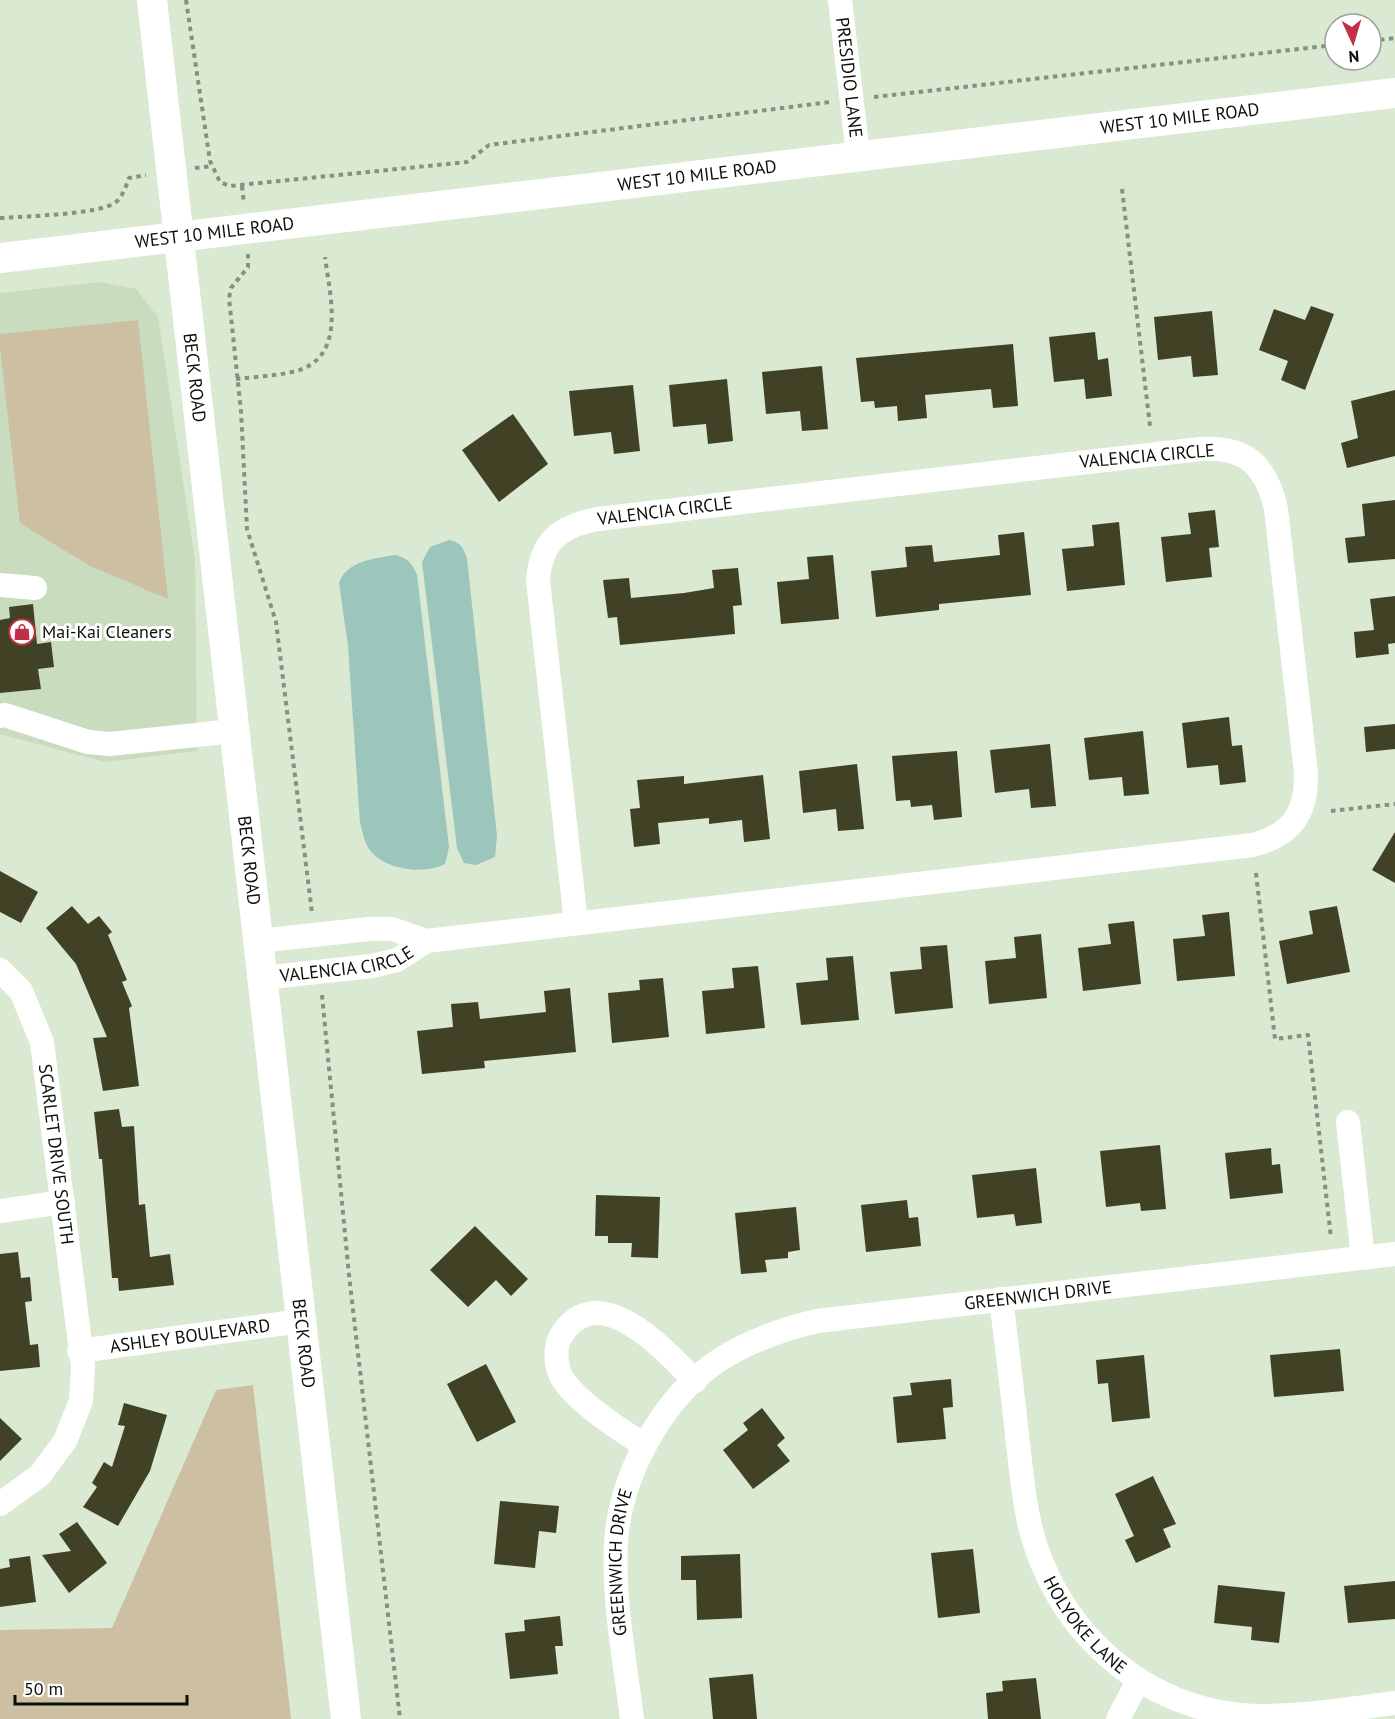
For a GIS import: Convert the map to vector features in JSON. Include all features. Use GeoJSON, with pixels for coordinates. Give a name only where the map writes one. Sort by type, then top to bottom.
{"type":"FeatureCollection","features":[{"type":"Feature","properties":{"kind":"main road","name":"BECK ROAD"},"geometry":{"type":"LineString","coordinates":[[152,0],[346,1719]]}},
{"type":"Feature","properties":{"kind":"main road","name":"WEST 10 MILE ROAD"},"geometry":{"type":"LineString","coordinates":[[0,258],[178,235],[1395,93]]}},
{"type":"Feature","properties":{"kind":"street","name":"PRESIDIO LANE"},"geometry":{"type":"LineString","coordinates":[[840,0],[858,155]]}},
{"type":"Feature","properties":{"kind":"street","name":"VALENCIA CIRCLE"},"geometry":{"type":"LineString","coordinates":[[258,941],[369,929],[392,929],[426,941],[1253,845],[1278,837],[1295,820],[1304,801],[1306,773],[1276,509],[1266,478],[1258,467],[1244,456],[1214,448],[598,519],[568,528],[548,545],[539,565],[538,580],[576,923]]}},
{"type":"Feature","properties":{"kind":"street"},"geometry":{"type":"LineString","coordinates":[[0,585],[35,588]]}},
{"type":"Feature","properties":{"kind":"street"},"geometry":{"type":"LineString","coordinates":[[0,716],[5,715],[88,742],[110,744],[234,731]]}},
{"type":"Feature","properties":{"kind":"street","name":"VALENCIA CIRCLE"},"geometry":{"type":"LineString","coordinates":[[262,978],[372,966],[397,960],[426,941]]}},
{"type":"Feature","properties":{"kind":"street","name":"SCARLET DRIVE SOUTH"},"geometry":{"type":"LineString","coordinates":[[0,970],[21,991],[42,1042],[83,1367],[81,1401],[65,1441],[40,1475],[0,1504]]}},
{"type":"Feature","properties":{"kind":"street"},"geometry":{"type":"LineString","coordinates":[[1348,1122],[1362,1258]]}},
{"type":"Feature","properties":{"kind":"street"},"geometry":{"type":"LineString","coordinates":[[0,1211],[63,1202]]}},
{"type":"Feature","properties":{"kind":"street","name":"GREENWICH DRIVE"},"geometry":{"type":"LineString","coordinates":[[632,1719],[619,1603],[616,1544],[619,1512],[632,1469],[657,1425],[695,1382],[719,1360],[752,1342],[785,1329],[818,1321],[1395,1254]]}},
{"type":"Feature","properties":{"kind":"street","name":"HOLYOKE LANE"},"geometry":{"type":"LineString","coordinates":[[1001,1299],[1022,1476],[1035,1545],[1045,1571],[1074,1621],[1111,1661],[1138,1681],[1186,1703],[1212,1711],[1243,1715],[1293,1716],[1395,1703]]}},
{"type":"Feature","properties":{"kind":"street"},"geometry":{"type":"LineString","coordinates":[[644,1445],[578,1395],[561,1376],[557,1365],[557,1347],[560,1336],[569,1324],[579,1317],[594,1312],[608,1313],[625,1320],[675,1361],[695,1382]]}},
{"type":"Feature","properties":{"kind":"street","name":"ASHLEY BOULEVARD"},"geometry":{"type":"LineString","coordinates":[[80,1351],[301,1321]]}},
{"type":"Feature","properties":{"kind":"street"},"geometry":{"type":"LineString","coordinates":[[1118,1719],[1138,1681]]}},
{"type":"Feature","properties":{"kind":"path"},"geometry":{"type":"LineString","coordinates":[[186,0],[210,161],[220,182],[230,186],[467,162],[489,145],[852,99],[1323,46]]}},
{"type":"Feature","properties":{"kind":"path"},"geometry":{"type":"LineString","coordinates":[[0,218],[75,212],[114,204],[129,178]]}},
{"type":"Feature","properties":{"kind":"path"},"geometry":{"type":"LineString","coordinates":[[1122,189],[1150,426]]}},
{"type":"Feature","properties":{"kind":"path"},"geometry":{"type":"LineString","coordinates":[[236,379],[292,372],[308,367],[320,358],[328,345],[332,321],[325,256]]}},
{"type":"Feature","properties":{"kind":"path"},"geometry":{"type":"LineString","coordinates":[[1331,811],[1395,804]]}},
{"type":"Feature","properties":{"kind":"path"},"geometry":{"type":"LineString","coordinates":[[1256,873],[1275,1039],[1308,1035],[1334,1261]]}},
{"type":"Feature","properties":{"kind":"shaded area"},"geometry":{"type":"Polygon","coordinates":[[[100,282],[136,289],[158,317],[195,560],[197,751],[104,762],[0,734],[0,293],[100,282]]]}},
{"type":"Feature","properties":{"kind":"shaded area"},"geometry":{"type":"Polygon","coordinates":[[[138,320],[168,599],[90,566],[20,523],[0,348],[0,334],[138,320]]]}},
{"type":"Feature","properties":{"kind":"shaded area"},"geometry":{"type":"Polygon","coordinates":[[[253,1385],[291,1719],[0,1719],[0,1630],[112,1628],[216,1390],[253,1385]]]}},
{"type":"Feature","properties":{"kind":"water"},"geometry":{"type":"Polygon","coordinates":[[[449,540],[461,546],[467,558],[497,836],[495,857],[476,865],[464,863],[457,848],[422,562],[430,547],[449,540]]]}},
{"type":"Feature","properties":{"kind":"water"},"geometry":{"type":"Polygon","coordinates":[[[395,555],[409,562],[417,575],[449,847],[445,864],[416,870],[395,866],[376,857],[366,844],[360,823],[348,646],[339,583],[347,570],[362,562],[395,555]]]}},
{"type":"Feature","properties":{"kind":"building"},"geometry":{"type":"Polygon","coordinates":[[[1311,306],[1334,314],[1305,390],[1281,380],[1288,361],[1259,350],[1274,309],[1305,320],[1311,306]]]}},
{"type":"Feature","properties":{"kind":"building"},"geometry":{"type":"Polygon","coordinates":[[[1212,311],[1218,375],[1193,377],[1191,356],[1158,360],[1154,317],[1212,311]]]}},
{"type":"Feature","properties":{"kind":"building"},"geometry":{"type":"Polygon","coordinates":[[[1095,332],[1098,360],[1108,358],[1112,396],[1086,399],[1084,379],[1054,382],[1049,337],[1095,332]]]}},
{"type":"Feature","properties":{"kind":"building"},"geometry":{"type":"Polygon","coordinates":[[[1013,344],[1018,406],[993,408],[991,389],[925,395],[927,418],[898,421],[897,406],[875,408],[874,401],[861,402],[856,358],[1013,344]]]}},
{"type":"Feature","properties":{"kind":"building"},"geometry":{"type":"Polygon","coordinates":[[[822,366],[828,429],[802,431],[800,411],[766,414],[762,372],[822,366]]]}},
{"type":"Feature","properties":{"kind":"building"},"geometry":{"type":"Polygon","coordinates":[[[727,379],[733,441],[708,444],[706,424],[673,427],[669,385],[727,379]]]}},
{"type":"Feature","properties":{"kind":"building"},"geometry":{"type":"Polygon","coordinates":[[[633,385],[640,451],[614,454],[611,432],[574,436],[569,391],[633,385]]]}},
{"type":"Feature","properties":{"kind":"building"},"geometry":{"type":"Polygon","coordinates":[[[1395,390],[1395,456],[1347,468],[1341,443],[1358,438],[1351,401],[1395,390]]]}},
{"type":"Feature","properties":{"kind":"building"},"geometry":{"type":"Polygon","coordinates":[[[513,414],[548,464],[499,502],[462,450],[513,414]]]}},
{"type":"Feature","properties":{"kind":"building"},"geometry":{"type":"Polygon","coordinates":[[[1395,500],[1395,559],[1348,563],[1345,538],[1365,536],[1362,504],[1395,500]]]}},
{"type":"Feature","properties":{"kind":"building"},"geometry":{"type":"Polygon","coordinates":[[[1215,510],[1219,547],[1209,548],[1212,577],[1166,582],[1161,537],[1191,534],[1188,513],[1215,510]]]}},
{"type":"Feature","properties":{"kind":"building"},"geometry":{"type":"Polygon","coordinates":[[[1119,522],[1125,585],[1067,591],[1062,549],[1094,546],[1092,525],[1119,522]]]}},
{"type":"Feature","properties":{"kind":"building"},"geometry":{"type":"Polygon","coordinates":[[[1024,532],[1031,595],[939,604],[939,610],[876,617],[871,571],[907,567],[905,547],[932,545],[934,562],[1000,555],[998,535],[1024,532]]]}},
{"type":"Feature","properties":{"kind":"building"},"geometry":{"type":"Polygon","coordinates":[[[833,555],[839,619],[781,624],[777,582],[809,579],[807,557],[833,555]]]}},
{"type":"Feature","properties":{"kind":"building"},"geometry":{"type":"Polygon","coordinates":[[[738,568],[742,605],[733,606],[735,634],[620,645],[617,617],[608,618],[603,580],[629,578],[631,598],[714,588],[712,570],[738,568]]]}},
{"type":"Feature","properties":{"kind":"building"},"geometry":{"type":"Polygon","coordinates":[[[1395,596],[1395,643],[1388,644],[1389,654],[1356,658],[1354,632],[1374,630],[1370,599],[1395,596]]]}},
{"type":"Feature","properties":{"kind":"building"},"geometry":{"type":"Polygon","coordinates":[[[33,604],[37,644],[51,642],[54,667],[38,669],[41,689],[0,693],[0,620],[10,618],[9,607],[33,604]]]}},
{"type":"Feature","properties":{"kind":"building"},"geometry":{"type":"Polygon","coordinates":[[[1229,717],[1232,746],[1242,745],[1246,782],[1220,785],[1218,765],[1187,768],[1182,723],[1229,717]]]}},
{"type":"Feature","properties":{"kind":"building"},"geometry":{"type":"Polygon","coordinates":[[[1395,724],[1395,749],[1366,752],[1364,727],[1395,724]]]}},
{"type":"Feature","properties":{"kind":"building"},"geometry":{"type":"Polygon","coordinates":[[[1143,731],[1149,794],[1124,796],[1122,777],[1089,780],[1084,738],[1143,731]]]}},
{"type":"Feature","properties":{"kind":"building"},"geometry":{"type":"Polygon","coordinates":[[[1050,744],[1056,806],[1031,808],[1029,789],[995,793],[990,750],[1050,744]]]}},
{"type":"Feature","properties":{"kind":"building"},"geometry":{"type":"Polygon","coordinates":[[[957,751],[962,817],[934,820],[932,805],[911,807],[910,800],[896,801],[892,756],[957,751]]]}},
{"type":"Feature","properties":{"kind":"building"},"geometry":{"type":"Polygon","coordinates":[[[857,764],[864,829],[838,831],[836,809],[803,813],[799,771],[857,764]]]}},
{"type":"Feature","properties":{"kind":"building"},"geometry":{"type":"Polygon","coordinates":[[[763,775],[770,839],[744,842],[742,820],[709,824],[709,818],[658,823],[660,844],[634,847],[630,809],[640,808],[637,780],[684,776],[684,784],[763,775]]]}},
{"type":"Feature","properties":{"kind":"building"},"geometry":{"type":"Polygon","coordinates":[[[1395,832],[1395,883],[1372,870],[1395,832]]]}},
{"type":"Feature","properties":{"kind":"building"},"geometry":{"type":"Polygon","coordinates":[[[0,871],[38,892],[21,923],[0,912],[0,871]]]}},
{"type":"Feature","properties":{"kind":"building"},"geometry":{"type":"Polygon","coordinates":[[[72,906],[88,924],[99,916],[112,932],[108,935],[127,980],[122,982],[132,1006],[129,1008],[139,1086],[103,1091],[93,1038],[107,1037],[76,964],[46,928],[72,906]]]}},
{"type":"Feature","properties":{"kind":"building"},"geometry":{"type":"Polygon","coordinates":[[[1337,906],[1350,972],[1287,984],[1279,941],[1313,934],[1309,911],[1337,906]]]}},
{"type":"Feature","properties":{"kind":"building"},"geometry":{"type":"Polygon","coordinates":[[[1229,912],[1235,976],[1177,981],[1173,939],[1205,936],[1202,915],[1229,912]]]}},
{"type":"Feature","properties":{"kind":"building"},"geometry":{"type":"Polygon","coordinates":[[[1134,921],[1141,984],[1083,991],[1078,948],[1111,944],[1108,924],[1134,921]]]}},
{"type":"Feature","properties":{"kind":"building"},"geometry":{"type":"Polygon","coordinates":[[[1041,934],[1047,998],[989,1004],[985,961],[1016,958],[1014,937],[1041,934]]]}},
{"type":"Feature","properties":{"kind":"building"},"geometry":{"type":"Polygon","coordinates":[[[947,945],[953,1008],[895,1014],[890,972],[922,969],[920,947],[947,945]]]}},
{"type":"Feature","properties":{"kind":"building"},"geometry":{"type":"Polygon","coordinates":[[[853,956],[859,1020],[801,1025],[796,983],[828,980],[826,958],[853,956]]]}},
{"type":"Feature","properties":{"kind":"building"},"geometry":{"type":"Polygon","coordinates":[[[758,966],[765,1028],[706,1034],[702,991],[734,988],[732,968],[758,966]]]}},
{"type":"Feature","properties":{"kind":"building"},"geometry":{"type":"Polygon","coordinates":[[[663,978],[669,1037],[612,1043],[608,993],[640,990],[639,980],[663,978]]]}},
{"type":"Feature","properties":{"kind":"building"},"geometry":{"type":"Polygon","coordinates":[[[570,988],[576,1052],[484,1061],[485,1068],[422,1074],[417,1031],[453,1027],[451,1004],[478,1002],[480,1019],[546,1012],[544,991],[570,988]]]}},
{"type":"Feature","properties":{"kind":"building"},"geometry":{"type":"Polygon","coordinates":[[[119,1109],[122,1127],[134,1126],[139,1205],[145,1204],[150,1257],[170,1254],[174,1285],[119,1291],[118,1278],[112,1278],[102,1159],[99,1159],[94,1112],[119,1109]]]}},
{"type":"Feature","properties":{"kind":"building"},"geometry":{"type":"Polygon","coordinates":[[[1160,1145],[1166,1209],[1141,1211],[1140,1203],[1106,1207],[1100,1151],[1160,1145]]]}},
{"type":"Feature","properties":{"kind":"building"},"geometry":{"type":"Polygon","coordinates":[[[1271,1148],[1272,1165],[1280,1164],[1283,1193],[1230,1199],[1225,1153],[1271,1148]]]}},
{"type":"Feature","properties":{"kind":"building"},"geometry":{"type":"Polygon","coordinates":[[[1036,1168],[1042,1223],[1016,1226],[1014,1214],[977,1218],[972,1175],[1036,1168]]]}},
{"type":"Feature","properties":{"kind":"building"},"geometry":{"type":"Polygon","coordinates":[[[596,1195],[660,1197],[658,1258],[631,1257],[632,1243],[608,1243],[608,1236],[595,1236],[596,1195]]]}},
{"type":"Feature","properties":{"kind":"building"},"geometry":{"type":"Polygon","coordinates":[[[907,1200],[909,1218],[918,1217],[921,1246],[866,1252],[861,1205],[907,1200]]]}},
{"type":"Feature","properties":{"kind":"building"},"geometry":{"type":"Polygon","coordinates":[[[796,1207],[800,1250],[788,1252],[788,1258],[765,1260],[767,1272],[741,1274],[735,1213],[796,1207]]]}},
{"type":"Feature","properties":{"kind":"building"},"geometry":{"type":"Polygon","coordinates":[[[475,1226],[528,1279],[511,1296],[496,1280],[468,1307],[430,1270],[475,1226]]]}},
{"type":"Feature","properties":{"kind":"building"},"geometry":{"type":"Polygon","coordinates":[[[18,1252],[21,1278],[30,1277],[32,1301],[25,1302],[30,1345],[38,1344],[40,1367],[0,1371],[0,1254],[18,1252]]]}},
{"type":"Feature","properties":{"kind":"building"},"geometry":{"type":"Polygon","coordinates":[[[1340,1349],[1344,1391],[1274,1397],[1270,1355],[1340,1349]]]}},
{"type":"Feature","properties":{"kind":"building"},"geometry":{"type":"Polygon","coordinates":[[[1144,1355],[1150,1418],[1112,1422],[1108,1383],[1098,1384],[1096,1360],[1144,1355]]]}},
{"type":"Feature","properties":{"kind":"building"},"geometry":{"type":"Polygon","coordinates":[[[486,1364],[516,1422],[477,1442],[447,1384],[486,1364]]]}},
{"type":"Feature","properties":{"kind":"building"},"geometry":{"type":"Polygon","coordinates":[[[951,1379],[953,1407],[943,1408],[946,1439],[897,1443],[893,1397],[912,1395],[910,1383],[951,1379]]]}},
{"type":"Feature","properties":{"kind":"building"},"geometry":{"type":"Polygon","coordinates":[[[124,1403],[167,1415],[150,1471],[118,1526],[83,1507],[97,1487],[92,1483],[104,1462],[112,1467],[125,1426],[118,1425],[124,1403]]]}},
{"type":"Feature","properties":{"kind":"building"},"geometry":{"type":"Polygon","coordinates":[[[762,1408],[785,1438],[777,1445],[790,1461],[753,1489],[723,1450],[748,1430],[743,1423],[762,1408]]]}},
{"type":"Feature","properties":{"kind":"building"},"geometry":{"type":"Polygon","coordinates":[[[0,1418],[22,1439],[0,1461],[0,1418]]]}},
{"type":"Feature","properties":{"kind":"building"},"geometry":{"type":"Polygon","coordinates":[[[1153,1476],[1176,1524],[1163,1529],[1171,1547],[1136,1563],[1125,1540],[1134,1536],[1115,1494],[1153,1476]]]}},
{"type":"Feature","properties":{"kind":"building"},"geometry":{"type":"Polygon","coordinates":[[[500,1501],[559,1506],[556,1533],[539,1531],[535,1568],[494,1564],[500,1501]]]}},
{"type":"Feature","properties":{"kind":"building"},"geometry":{"type":"Polygon","coordinates":[[[77,1522],[107,1563],[69,1593],[42,1555],[71,1551],[59,1534],[77,1522]]]}},
{"type":"Feature","properties":{"kind":"building"},"geometry":{"type":"Polygon","coordinates":[[[973,1549],[980,1613],[938,1618],[931,1553],[973,1549]]]}},
{"type":"Feature","properties":{"kind":"building"},"geometry":{"type":"Polygon","coordinates":[[[740,1554],[742,1618],[697,1620],[696,1580],[681,1580],[681,1556],[740,1554]]]}},
{"type":"Feature","properties":{"kind":"building"},"geometry":{"type":"Polygon","coordinates":[[[30,1556],[36,1602],[0,1607],[0,1569],[10,1567],[9,1559],[30,1556]]]}},
{"type":"Feature","properties":{"kind":"building"},"geometry":{"type":"Polygon","coordinates":[[[1395,1581],[1395,1619],[1348,1623],[1344,1586],[1395,1581]]]}},
{"type":"Feature","properties":{"kind":"building"},"geometry":{"type":"Polygon","coordinates":[[[1218,1585],[1285,1592],[1279,1643],[1251,1640],[1252,1627],[1214,1623],[1218,1585]]]}},
{"type":"Feature","properties":{"kind":"building"},"geometry":{"type":"Polygon","coordinates":[[[560,1616],[563,1646],[555,1646],[558,1674],[510,1679],[505,1633],[525,1631],[524,1620],[560,1616]]]}},
{"type":"Feature","properties":{"kind":"building"},"geometry":{"type":"Polygon","coordinates":[[[753,1674],[757,1719],[713,1719],[709,1678],[753,1674]]]}},
{"type":"Feature","properties":{"kind":"building"},"geometry":{"type":"Polygon","coordinates":[[[1036,1678],[1041,1719],[988,1719],[986,1693],[1003,1691],[1002,1681],[1036,1678]]]}},
{"type":"Feature","properties":{"kind":"place","name":"Mai-Kai Cleaners"},"geometry":{"type":"Point","coordinates":[22,632]}}]}
